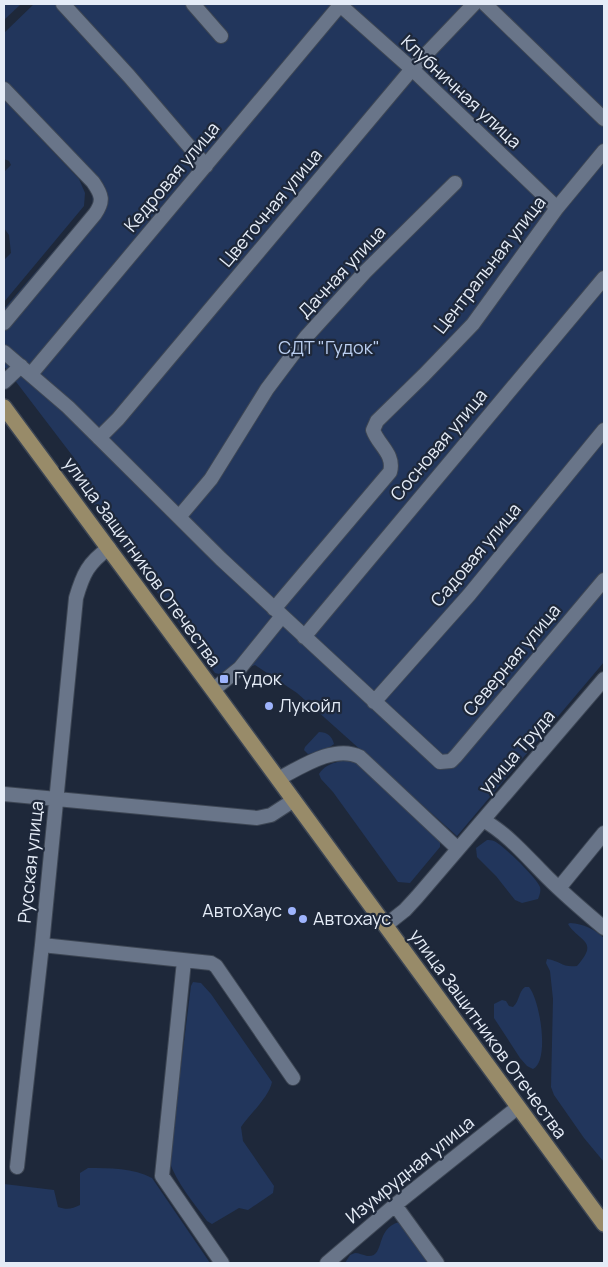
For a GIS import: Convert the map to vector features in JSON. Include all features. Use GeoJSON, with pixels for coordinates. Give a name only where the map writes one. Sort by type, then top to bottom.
{"type":"FeatureCollection","features":[{"type":"Feature","properties":{"kind":"main road","name":"улица Защитников Отечества"},"geometry":{"type":"LineString","coordinates":[[4,407],[604,1224]]}},
{"type":"Feature","properties":{"kind":"street"},"geometry":{"type":"LineString","coordinates":[[63,4],[129,76],[206,166]]}},
{"type":"Feature","properties":{"kind":"street"},"geometry":{"type":"LineString","coordinates":[[193,4],[221,36]]}},
{"type":"Feature","properties":{"kind":"street","name":"Кедровая улица"},"geometry":{"type":"LineString","coordinates":[[4,382],[26,370],[206,166],[340,4]]}},
{"type":"Feature","properties":{"kind":"street","name":"Клубничная улица"},"geometry":{"type":"LineString","coordinates":[[340,4],[412,69],[557,208]]}},
{"type":"Feature","properties":{"kind":"street","name":"Цветочная улица"},"geometry":{"type":"LineString","coordinates":[[99,438],[118,418],[412,69],[474,4]]}},
{"type":"Feature","properties":{"kind":"street"},"geometry":{"type":"LineString","coordinates":[[485,4],[604,119]]}},
{"type":"Feature","properties":{"kind":"street"},"geometry":{"type":"LineString","coordinates":[[4,89],[93,182],[99,190],[102,199],[100,207],[4,323]]}},
{"type":"Feature","properties":{"kind":"street","name":"Центральная улица"},"geometry":{"type":"LineString","coordinates":[[278,613],[390,472],[390,458],[373,430],[377,421],[472,324],[557,208],[604,151]]}},
{"type":"Feature","properties":{"kind":"street","name":"Дачная улица"},"geometry":{"type":"LineString","coordinates":[[179,517],[210,479],[267,390],[306,337],[365,272],[455,183]]}},
{"type":"Feature","properties":{"kind":"street","name":"Сосновая улица"},"geometry":{"type":"LineString","coordinates":[[304,636],[604,278]]}},
{"type":"Feature","properties":{"kind":"street"},"geometry":{"type":"LineString","coordinates":[[4,352],[68,407],[278,613],[374,702]]}},
{"type":"Feature","properties":{"kind":"street","name":"Садовая улица"},"geometry":{"type":"LineString","coordinates":[[374,702],[469,595],[604,430]]}},
{"type":"Feature","properties":{"kind":"street","name":"Русская улица"},"geometry":{"type":"LineString","coordinates":[[17,1167],[42,945],[76,598],[83,576],[90,563],[109,548]]}},
{"type":"Feature","properties":{"kind":"street","name":"Северная улица"},"geometry":{"type":"LineString","coordinates":[[374,702],[436,760],[446,762],[456,756],[604,580]]}},
{"type":"Feature","properties":{"kind":"street"},"geometry":{"type":"LineString","coordinates":[[213,690],[240,668],[278,613]]}},
{"type":"Feature","properties":{"kind":"street","name":"улица Труда"},"geometry":{"type":"LineString","coordinates":[[386,925],[405,910],[604,679]]}},
{"type":"Feature","properties":{"kind":"street"},"geometry":{"type":"LineString","coordinates":[[278,779],[324,758],[340,753],[352,753],[360,757],[458,849]]}},
{"type":"Feature","properties":{"kind":"street"},"geometry":{"type":"LineString","coordinates":[[4,794],[257,818],[271,814],[294,800]]}},
{"type":"Feature","properties":{"kind":"street"},"geometry":{"type":"LineString","coordinates":[[483,820],[511,840],[559,888],[604,928]]}},
{"type":"Feature","properties":{"kind":"street"},"geometry":{"type":"LineString","coordinates":[[559,888],[604,834]]}},
{"type":"Feature","properties":{"kind":"street"},"geometry":{"type":"LineString","coordinates":[[42,945],[211,964],[221,971],[293,1078]]}},
{"type":"Feature","properties":{"kind":"street"},"geometry":{"type":"LineString","coordinates":[[184,960],[162,1176],[222,1263]]}},
{"type":"Feature","properties":{"kind":"street","name":"Изумрудная улица"},"geometry":{"type":"LineString","coordinates":[[327,1263],[518,1107]]}},
{"type":"Feature","properties":{"kind":"street"},"geometry":{"type":"LineString","coordinates":[[395,1206],[437,1263]]}},
{"type":"Feature","properties":{"kind":"green space"},"geometry":{"type":"Polygon","coordinates":[[[4,4],[21,4],[4,20],[4,4]]]}},
{"type":"Feature","properties":{"kind":"green space","name":"СДТ \"Гудок\""},"geometry":{"type":"Polygon","coordinates":[[[34,4],[604,4],[604,662],[457,836],[297,693],[255,665],[227,676],[215,673],[73,475],[81,467],[4,366],[4,309],[93,205],[92,191],[86,181],[4,92],[4,33],[34,4]]]}},
{"type":"Feature","properties":{"kind":"green space"},"geometry":{"type":"Polygon","coordinates":[[[4,100],[79,179],[85,193],[84,206],[4,302],[4,260],[11,253],[9,235],[4,228],[4,172],[11,165],[9,161],[4,159],[4,100]]]}},
{"type":"Feature","properties":{"kind":"green space"},"geometry":{"type":"Polygon","coordinates":[[[319,732],[329,735],[334,744],[322,751],[308,754],[304,750],[305,747],[319,732]]]}},
{"type":"Feature","properties":{"kind":"green space"},"geometry":{"type":"Polygon","coordinates":[[[349,760],[355,761],[437,837],[440,842],[440,847],[410,883],[398,882],[333,792],[321,779],[319,774],[328,765],[349,760]]]}},
{"type":"Feature","properties":{"kind":"green space"},"geometry":{"type":"Polygon","coordinates":[[[487,840],[494,841],[505,849],[533,877],[540,887],[538,899],[522,903],[515,900],[496,876],[477,857],[476,848],[487,840]]]}},
{"type":"Feature","properties":{"kind":"green space"},"geometry":{"type":"Polygon","coordinates":[[[568,924],[580,924],[604,938],[604,1162],[584,1138],[554,1095],[551,1087],[553,999],[550,971],[546,963],[547,959],[568,966],[577,966],[587,951],[585,942],[572,930],[568,924]]]}},
{"type":"Feature","properties":{"kind":"green space"},"geometry":{"type":"Polygon","coordinates":[[[193,982],[201,983],[211,994],[272,1082],[263,1099],[241,1127],[243,1141],[274,1186],[273,1193],[248,1210],[239,1208],[212,1224],[207,1221],[186,1192],[176,1177],[169,1161],[193,982]]]}},
{"type":"Feature","properties":{"kind":"green space"},"geometry":{"type":"Polygon","coordinates":[[[525,987],[529,987],[537,1004],[542,1030],[541,1055],[538,1064],[533,1069],[527,1066],[520,1058],[494,1018],[494,1004],[502,1000],[513,1007],[525,987]]]}},
{"type":"Feature","properties":{"kind":"green space"},"geometry":{"type":"Polygon","coordinates":[[[88,1168],[129,1170],[152,1178],[210,1263],[4,1263],[4,1184],[54,1190],[58,1207],[64,1209],[72,1208],[80,1205],[80,1173],[88,1168]]]}},
{"type":"Feature","properties":{"kind":"green space"},"geometry":{"type":"Polygon","coordinates":[[[399,1222],[429,1263],[345,1263],[350,1255],[355,1253],[367,1256],[377,1253],[386,1231],[399,1222]]]}},
{"type":"Feature","properties":{"kind":"place","name":"Гудок"},"geometry":{"type":"Point","coordinates":[224,679]}},
{"type":"Feature","properties":{"kind":"place","name":"Лукойл"},"geometry":{"type":"Point","coordinates":[269,706]}},
{"type":"Feature","properties":{"kind":"place","name":"АвтоХаус"},"geometry":{"type":"Point","coordinates":[292,911]}},
{"type":"Feature","properties":{"kind":"place","name":"Автохаус"},"geometry":{"type":"Point","coordinates":[303,919]}}]}
